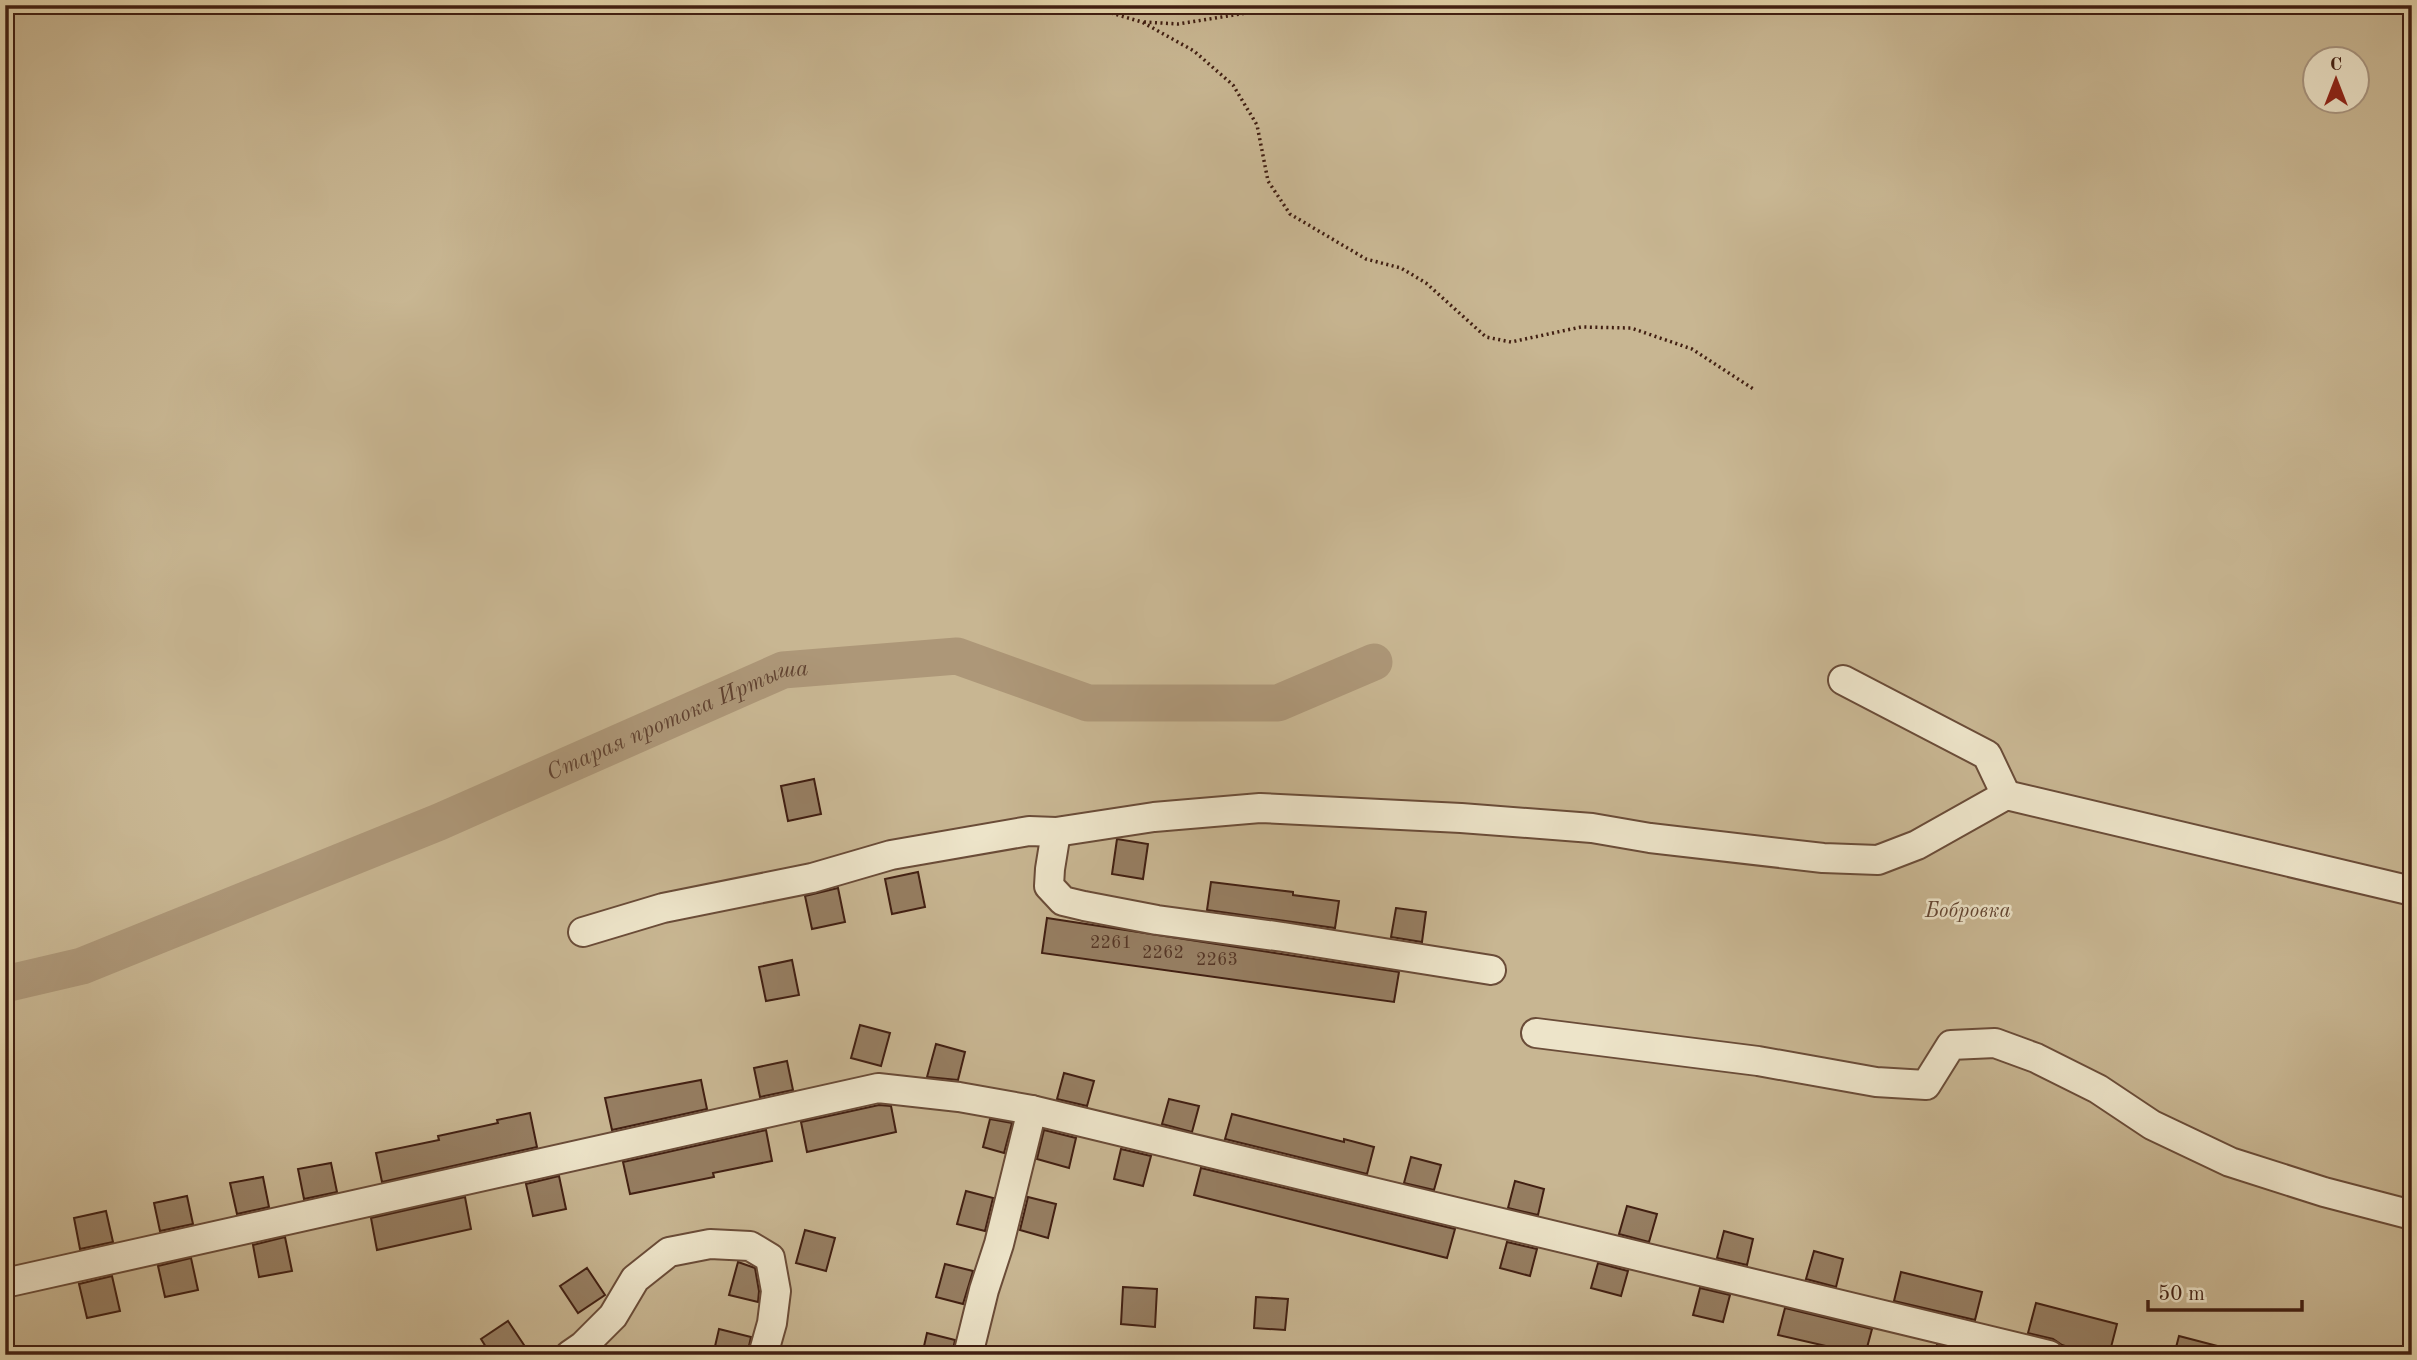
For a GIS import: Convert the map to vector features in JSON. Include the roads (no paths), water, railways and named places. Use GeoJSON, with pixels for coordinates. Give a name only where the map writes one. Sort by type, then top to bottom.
{"type":"FeatureCollection","features":[{"type":"Feature","properties":{"kind":"street"},"geometry":{"type":"LineString","coordinates":[[1843,680],[1987,755],[2006,795]]}},
{"type":"Feature","properties":{"kind":"street"},"geometry":{"type":"LineString","coordinates":[[583,932],[663,908],[811,878],[891,855],[1029,831],[1056,832],[1154,817],[1260,808],[1461,818],[1592,828],[1650,838],[1823,858],[1878,860],[1917,845],[2006,795],[2412,891]]}},
{"type":"Feature","properties":{"kind":"street"},"geometry":{"type":"LineString","coordinates":[[1056,832],[1049,886],[1062,901],[1157,919],[1491,970]]}},
{"type":"Feature","properties":{"kind":"street"},"geometry":{"type":"LineString","coordinates":[[1535,1033],[1758,1061],[1876,1082],[1926,1084],[1951,1045],[1995,1043],[2036,1058],[2085,1082],[2152,1125],[2230,1161],[2324,1192],[2412,1215]]}},
{"type":"Feature","properties":{"kind":"street"},"geometry":{"type":"LineString","coordinates":[[5,1283],[878,1088],[959,1097],[1032,1110],[2049,1355]]}},
{"type":"Feature","properties":{"kind":"street"},"geometry":{"type":"LineString","coordinates":[[968,1355],[1032,1110]]}},
{"type":"Feature","properties":{"kind":"street"},"geometry":{"type":"LineString","coordinates":[[570,1355],[613,1316],[635,1279],[669,1252],[710,1244],[750,1246],[770,1258],[776,1291],[772,1324],[763,1355]]}},
{"type":"Feature","properties":{"kind":"waterway","name":"Старая протока Иртыша"},"geometry":{"type":"LineString","coordinates":[[5,984],[82,966],[439,822],[783,670],[957,656],[1088,703],[1278,703],[1374,662]]}},
{"type":"Feature","properties":{"kind":"park label","name":"Бобровка"},"geometry":{"type":"Point","coordinates":[1968,911]}}]}
